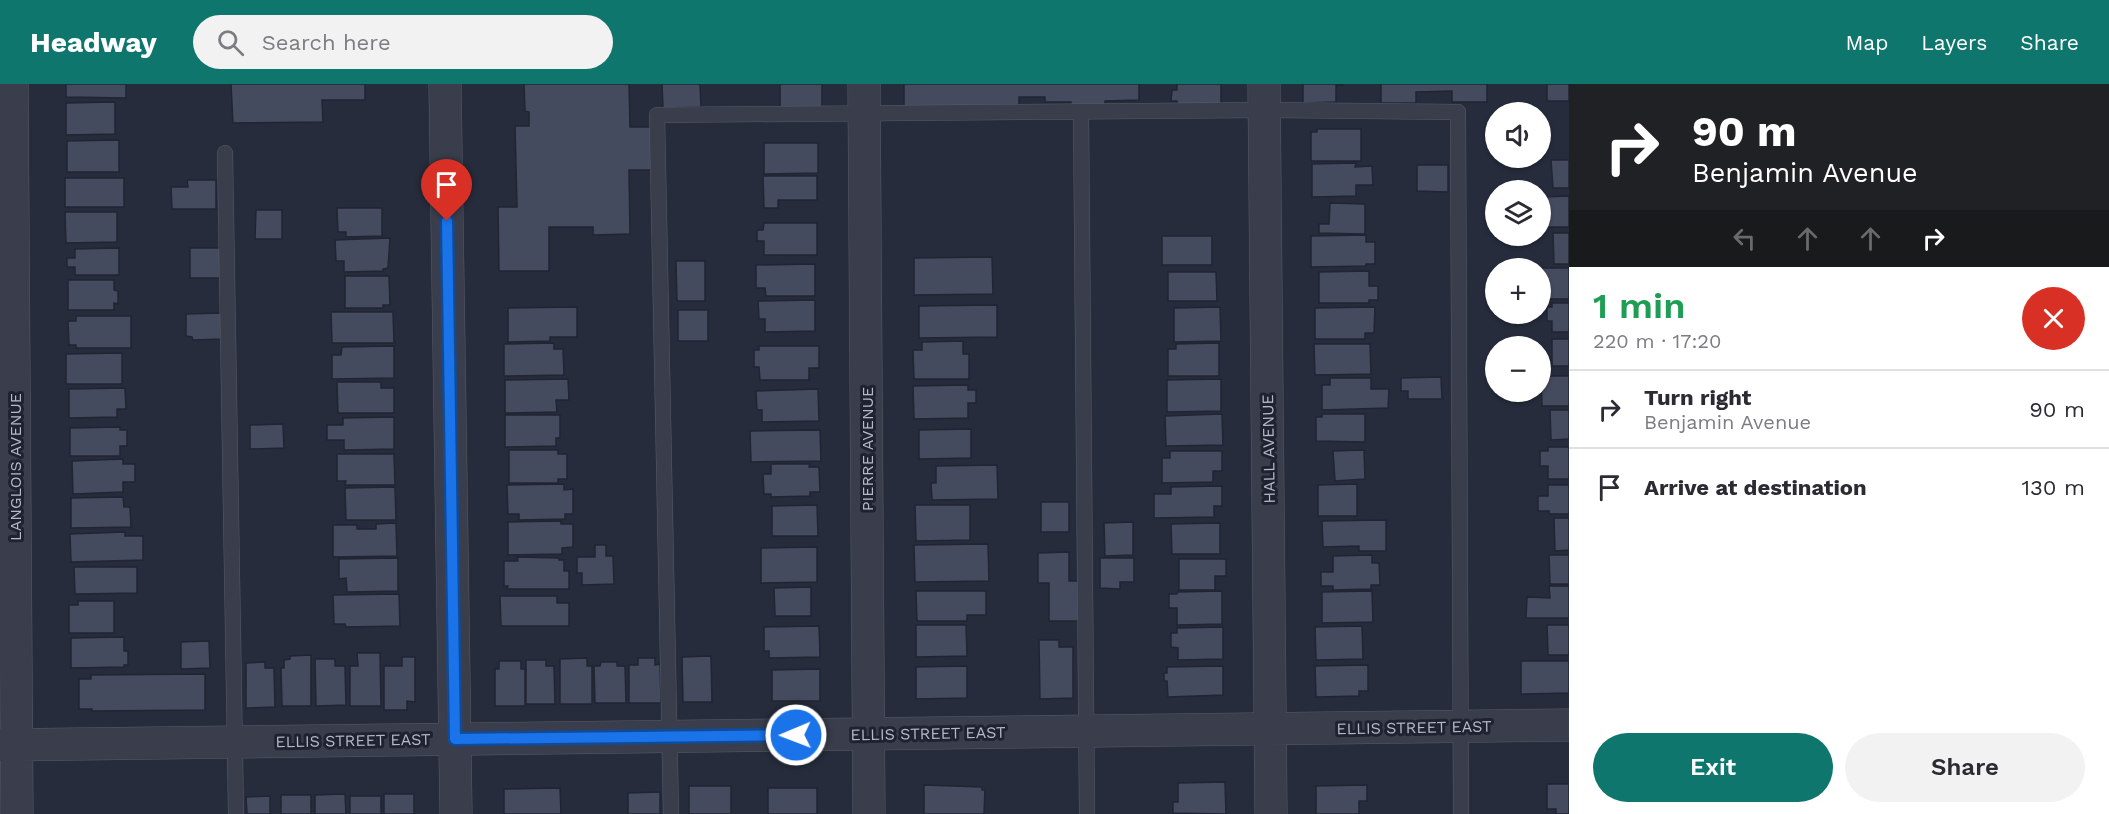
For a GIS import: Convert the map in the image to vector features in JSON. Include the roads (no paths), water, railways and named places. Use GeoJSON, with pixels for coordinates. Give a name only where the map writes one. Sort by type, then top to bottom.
{"type":"FeatureCollection","features":[{"type":"Feature","properties":{"kind":"street","name":"LANGLOIS AVENUE"},"geometry":{"type":"LineString","coordinates":[[12,84],[8,745],[17,814]]}},
{"type":"Feature","properties":{"kind":"street"},"geometry":{"type":"LineString","coordinates":[[445,84],[456,814]]}},
{"type":"Feature","properties":{"kind":"street","name":"HALL AVENUE"},"geometry":{"type":"LineString","coordinates":[[1264,97],[1271,814]]}},
{"type":"Feature","properties":{"kind":"street","name":"PIERRE AVENUE"},"geometry":{"type":"LineString","coordinates":[[864,99],[869,814]]}},
{"type":"Feature","properties":{"kind":"street","name":"ELLIS STREET EAST"},"geometry":{"type":"LineString","coordinates":[[8,745],[1569,725]]}},
{"type":"Feature","properties":{"kind":"lane"},"geometry":{"type":"LineString","coordinates":[[671,814],[657,115],[864,99],[1081,112],[1264,97],[1458,112],[1461,814]]}},
{"type":"Feature","properties":{"kind":"lane"},"geometry":{"type":"LineString","coordinates":[[1081,112],[1087,814]]}},
{"type":"Feature","properties":{"kind":"lane"},"geometry":{"type":"LineString","coordinates":[[225,153],[236,814]]}}]}
